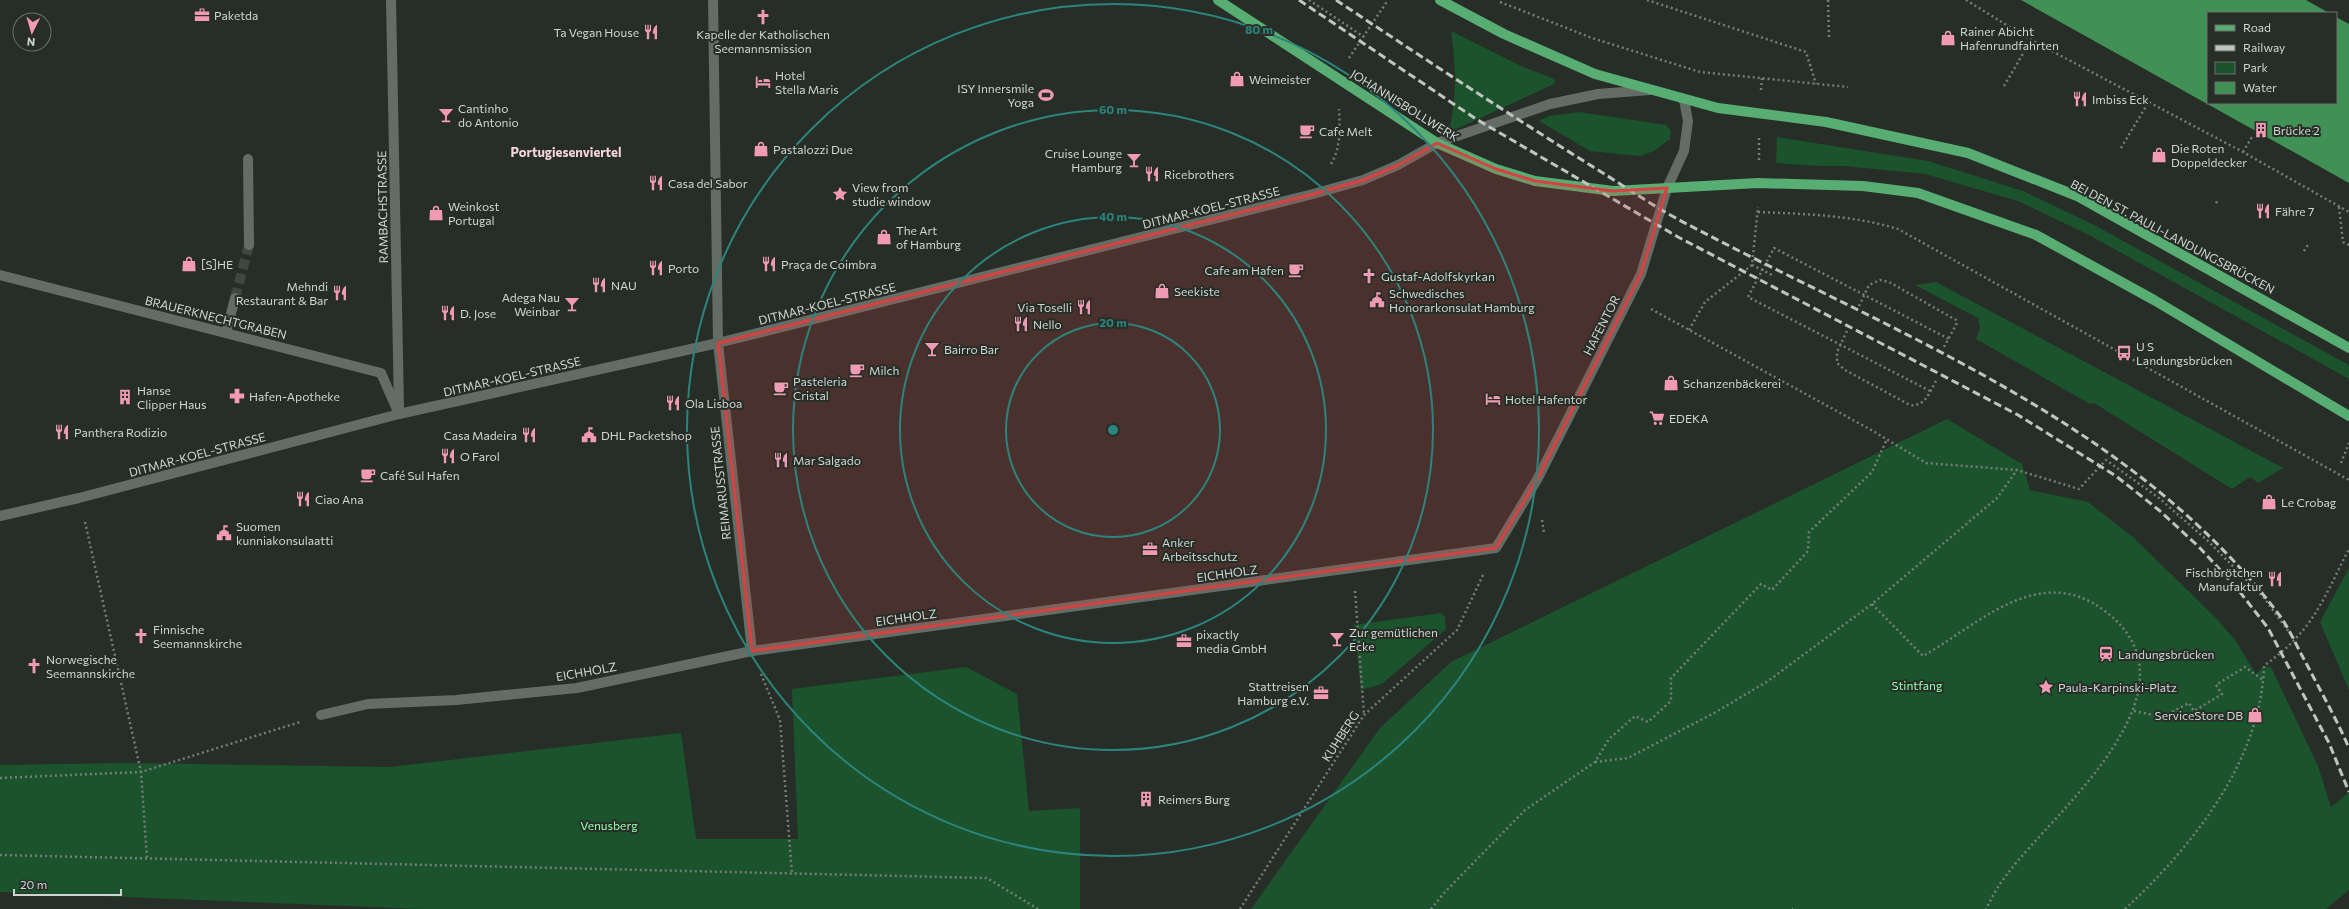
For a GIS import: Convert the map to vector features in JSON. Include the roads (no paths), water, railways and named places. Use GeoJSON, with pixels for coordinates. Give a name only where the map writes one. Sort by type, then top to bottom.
{"type":"FeatureCollection","features":[{"type":"Feature","properties":{"kind":"main road","name":"JOHANNISBOLLWERK"},"geometry":{"type":"LineString","coordinates":[[1218,0],[1437,143],[1490,166],[1535,181],[1613,191],[1668,188]]}},
{"type":"Feature","properties":{"kind":"main road"},"geometry":{"type":"LineString","coordinates":[[1440,0],[1504,34],[1594,74],[1651,90]]}},
{"type":"Feature","properties":{"kind":"main road","name":"BEI DEN ST. PAULI-LANDUNGSBRÜCKEN"},"geometry":{"type":"LineString","coordinates":[[1651,90],[1684,100],[1759,114],[1826,122],[1968,153],[2077,196],[2349,348]]}},
{"type":"Feature","properties":{"kind":"main road"},"geometry":{"type":"LineString","coordinates":[[1668,188],[1758,183],[1863,186],[1918,193],[2036,235],[2165,306],[2349,416]]}},
{"type":"Feature","properties":{"kind":"street","name":"RAMBACHSTRASSE"},"geometry":{"type":"LineString","coordinates":[[391,0],[399,414]]}},
{"type":"Feature","properties":{"kind":"street","name":"REIMARUSSTRASSE"},"geometry":{"type":"LineString","coordinates":[[713,0],[718,343],[752,651]]}},
{"type":"Feature","properties":{"kind":"street","name":"DITMAR-KOEL-STRASSE"},"geometry":{"type":"LineString","coordinates":[[0,516],[79,498],[399,414],[718,343],[1314,194],[1363,180],[1398,165],[1437,143],[1550,104],[1598,94],[1651,90]]}},
{"type":"Feature","properties":{"kind":"street","name":"HAFENTOR"},"geometry":{"type":"LineString","coordinates":[[1496,548],[1538,478],[1641,274],[1668,188],[1681,159],[1686,142],[1688,112],[1684,100]]}},
{"type":"Feature","properties":{"kind":"street"},"geometry":{"type":"LineString","coordinates":[[248,159],[249,245]]}},
{"type":"Feature","properties":{"kind":"street","name":"BRAUERKNECHTGRABEN"},"geometry":{"type":"LineString","coordinates":[[0,275],[381,373],[399,414]]}},
{"type":"Feature","properties":{"kind":"street"},"geometry":{"type":"LineString","coordinates":[[226,333],[235,298]]}},
{"type":"Feature","properties":{"kind":"street","name":"EICHHOLZ"},"geometry":{"type":"LineString","coordinates":[[321,715],[368,704],[456,700],[577,688],[752,651],[1354,569],[1496,548]]}},
{"type":"Feature","properties":{"kind":"water"},"geometry":{"type":"Polygon","coordinates":[[[2021,0],[2349,0],[2349,183],[2207,104],[2337,104],[2337,12],[2207,12],[2207,104],[2021,0]]]}},
{"type":"Feature","properties":{"kind":"tunnel"},"geometry":{"type":"LineString","coordinates":[[235,298],[249,245]]}},
{"type":"Feature","properties":{"kind":"railway"},"geometry":{"type":"LineString","coordinates":[[1299,0],[1476,119],[1678,237],[2018,415],[2116,476],[2160,511],[2199,547],[2236,587],[2268,628],[2329,743],[2349,792]]}},
{"type":"Feature","properties":{"kind":"railway"},"geometry":{"type":"LineString","coordinates":[[1336,0],[1494,104],[1664,211],[1929,346],[2008,389],[2084,436],[2155,489],[2221,548],[2280,616],[2328,704],[2349,748]]}},
{"type":"Feature","properties":{"kind":"place","name":"Paketda"},"geometry":{"type":"Point","coordinates":[202,15]}},
{"type":"Feature","properties":{"kind":"place","name":"Kapelle der Katholischen Seemannsmission"},"geometry":{"type":"Point","coordinates":[763,17]}},
{"type":"Feature","properties":{"kind":"place","name":"Ta Vegan House"},"geometry":{"type":"Point","coordinates":[651,32]}},
{"type":"Feature","properties":{"kind":"place","name":"Rainer Abicht Hafenrundfahrten"},"geometry":{"type":"Point","coordinates":[1948,38]}},
{"type":"Feature","properties":{"kind":"place","name":"Weimeister"},"geometry":{"type":"Point","coordinates":[1237,79]}},
{"type":"Feature","properties":{"kind":"place","name":"Hotel Stella Maris"},"geometry":{"type":"Point","coordinates":[763,82]}},
{"type":"Feature","properties":{"kind":"place","name":"ISY Innersmile Yoga"},"geometry":{"type":"Point","coordinates":[1046,95]}},
{"type":"Feature","properties":{"kind":"place","name":"Imbiss Eck"},"geometry":{"type":"Point","coordinates":[2080,99]}},
{"type":"Feature","properties":{"kind":"place","name":"Cantinho do Antonio"},"geometry":{"type":"Point","coordinates":[446,115]}},
{"type":"Feature","properties":{"kind":"place","name":"Brücke 2"},"geometry":{"type":"Point","coordinates":[2261,130]}},
{"type":"Feature","properties":{"kind":"place","name":"Cafe Melt"},"geometry":{"type":"Point","coordinates":[1307,131]}},
{"type":"Feature","properties":{"kind":"place","name":"Pastalozzi Due"},"geometry":{"type":"Point","coordinates":[761,149]}},
{"type":"Feature","properties":{"kind":"place","name":"Die Roten Doppeldecker"},"geometry":{"type":"Point","coordinates":[2159,155]}},
{"type":"Feature","properties":{"kind":"place","name":"Cruise Lounge Hamburg"},"geometry":{"type":"Point","coordinates":[1134,160]}},
{"type":"Feature","properties":{"kind":"place","name":"Ricebrothers"},"geometry":{"type":"Point","coordinates":[1152,174]}},
{"type":"Feature","properties":{"kind":"place","name":"Casa del Sabor"},"geometry":{"type":"Point","coordinates":[656,183]}},
{"type":"Feature","properties":{"kind":"place","name":"View from studie window"},"geometry":{"type":"Point","coordinates":[840,194]}},
{"type":"Feature","properties":{"kind":"place","name":"Fähre 7"},"geometry":{"type":"Point","coordinates":[2263,211]}},
{"type":"Feature","properties":{"kind":"place","name":"Weinkost Portugal"},"geometry":{"type":"Point","coordinates":[436,213]}},
{"type":"Feature","properties":{"kind":"place","name":"The Art of Hamburg"},"geometry":{"type":"Point","coordinates":[884,237]}},
{"type":"Feature","properties":{"kind":"place","name":"[S]HE"},"geometry":{"type":"Point","coordinates":[189,264]}},
{"type":"Feature","properties":{"kind":"place","name":"Praça de Coimbra"},"geometry":{"type":"Point","coordinates":[769,264]}},
{"type":"Feature","properties":{"kind":"place","name":"Porto"},"geometry":{"type":"Point","coordinates":[656,268]}},
{"type":"Feature","properties":{"kind":"place","name":"Cafe am Hafen"},"geometry":{"type":"Point","coordinates":[1296,270]}},
{"type":"Feature","properties":{"kind":"place","name":"Gustaf-Adolfskyrkan"},"geometry":{"type":"Point","coordinates":[1369,276]}},
{"type":"Feature","properties":{"kind":"place","name":"NAU"},"geometry":{"type":"Point","coordinates":[599,285]}},
{"type":"Feature","properties":{"kind":"place","name":"Seekiste"},"geometry":{"type":"Point","coordinates":[1162,291]}},
{"type":"Feature","properties":{"kind":"place","name":"Mehndi Restaurant & Bar"},"geometry":{"type":"Point","coordinates":[340,293]}},
{"type":"Feature","properties":{"kind":"place","name":"Schwedisches Honorarkonsulat Hamburg"},"geometry":{"type":"Point","coordinates":[1377,300]}},
{"type":"Feature","properties":{"kind":"place","name":"Adega Nau Weinbar"},"geometry":{"type":"Point","coordinates":[572,304]}},
{"type":"Feature","properties":{"kind":"place","name":"Via Toselli"},"geometry":{"type":"Point","coordinates":[1084,307]}},
{"type":"Feature","properties":{"kind":"place","name":"D. Jose"},"geometry":{"type":"Point","coordinates":[448,313]}},
{"type":"Feature","properties":{"kind":"place","name":"Nello"},"geometry":{"type":"Point","coordinates":[1021,324]}},
{"type":"Feature","properties":{"kind":"place","name":"Bairro Bar"},"geometry":{"type":"Point","coordinates":[932,349]}},
{"type":"Feature","properties":{"kind":"place","name":"U S Landungsbrücken"},"geometry":{"type":"Point","coordinates":[2124,353]}},
{"type":"Feature","properties":{"kind":"place","name":"Milch"},"geometry":{"type":"Point","coordinates":[857,370]}},
{"type":"Feature","properties":{"kind":"place","name":"Schanzenbäckerei"},"geometry":{"type":"Point","coordinates":[1671,383]}},
{"type":"Feature","properties":{"kind":"place","name":"Pasteleria Cristal"},"geometry":{"type":"Point","coordinates":[781,388]}},
{"type":"Feature","properties":{"kind":"place","name":"Hafen-Apotheke"},"geometry":{"type":"Point","coordinates":[237,396]}},
{"type":"Feature","properties":{"kind":"place","name":"Hanse Clipper Haus"},"geometry":{"type":"Point","coordinates":[125,397]}},
{"type":"Feature","properties":{"kind":"place","name":"Hotel Hafentor"},"geometry":{"type":"Point","coordinates":[1493,399]}},
{"type":"Feature","properties":{"kind":"place","name":"Ola Lisboa"},"geometry":{"type":"Point","coordinates":[673,403]}},
{"type":"Feature","properties":{"kind":"place","name":"EDEKA"},"geometry":{"type":"Point","coordinates":[1657,418]}},
{"type":"Feature","properties":{"kind":"place","name":"Panthera Rodizio"},"geometry":{"type":"Point","coordinates":[62,432]}},
{"type":"Feature","properties":{"kind":"place","name":"Casa Madeira"},"geometry":{"type":"Point","coordinates":[529,435]}},
{"type":"Feature","properties":{"kind":"place","name":"DHL Packetshop"},"geometry":{"type":"Point","coordinates":[589,435]}},
{"type":"Feature","properties":{"kind":"place","name":"O Farol"},"geometry":{"type":"Point","coordinates":[448,456]}},
{"type":"Feature","properties":{"kind":"place","name":"Mar Salgado"},"geometry":{"type":"Point","coordinates":[781,460]}},
{"type":"Feature","properties":{"kind":"place","name":"Café Sul Hafen"},"geometry":{"type":"Point","coordinates":[368,475]}},
{"type":"Feature","properties":{"kind":"place","name":"Ciao Ana"},"geometry":{"type":"Point","coordinates":[303,499]}},
{"type":"Feature","properties":{"kind":"place","name":"Le Crobag"},"geometry":{"type":"Point","coordinates":[2269,502]}},
{"type":"Feature","properties":{"kind":"place","name":"Suomen kunniakonsulaatti"},"geometry":{"type":"Point","coordinates":[224,533]}},
{"type":"Feature","properties":{"kind":"place","name":"Anker Arbeitsschutz"},"geometry":{"type":"Point","coordinates":[1150,549]}},
{"type":"Feature","properties":{"kind":"place","name":"Fischbrötchen Manufaktur"},"geometry":{"type":"Point","coordinates":[2275,579]}},
{"type":"Feature","properties":{"kind":"place","name":"Finnische Seemannskirche"},"geometry":{"type":"Point","coordinates":[141,636]}},
{"type":"Feature","properties":{"kind":"place","name":"Zur gemütlichen Ecke"},"geometry":{"type":"Point","coordinates":[1337,639]}},
{"type":"Feature","properties":{"kind":"place","name":"pixactly media GmbH"},"geometry":{"type":"Point","coordinates":[1184,641]}},
{"type":"Feature","properties":{"kind":"place","name":"Landungsbrücken"},"geometry":{"type":"Point","coordinates":[2106,654]}},
{"type":"Feature","properties":{"kind":"place","name":"Norwegische Seemannskirche"},"geometry":{"type":"Point","coordinates":[34,666]}},
{"type":"Feature","properties":{"kind":"place","name":"Paula-Karpinski-Platz"},"geometry":{"type":"Point","coordinates":[2046,687]}},
{"type":"Feature","properties":{"kind":"place","name":"Stattreisen Hamburg e.V."},"geometry":{"type":"Point","coordinates":[1321,693]}},
{"type":"Feature","properties":{"kind":"place","name":"ServiceStore DB"},"geometry":{"type":"Point","coordinates":[2255,715]}},
{"type":"Feature","properties":{"kind":"place","name":"Reimers Burg"},"geometry":{"type":"Point","coordinates":[1146,799]}},
{"type":"Feature","properties":{"kind":"district","name":"Portugiesenviertel"},"geometry":{"type":"Point","coordinates":[566,152]}},
{"type":"Feature","properties":{"kind":"park label","name":"Stintfang"},"geometry":{"type":"Point","coordinates":[1917,685]}},
{"type":"Feature","properties":{"kind":"park label","name":"Venusberg"},"geometry":{"type":"Point","coordinates":[609,825]}}]}
